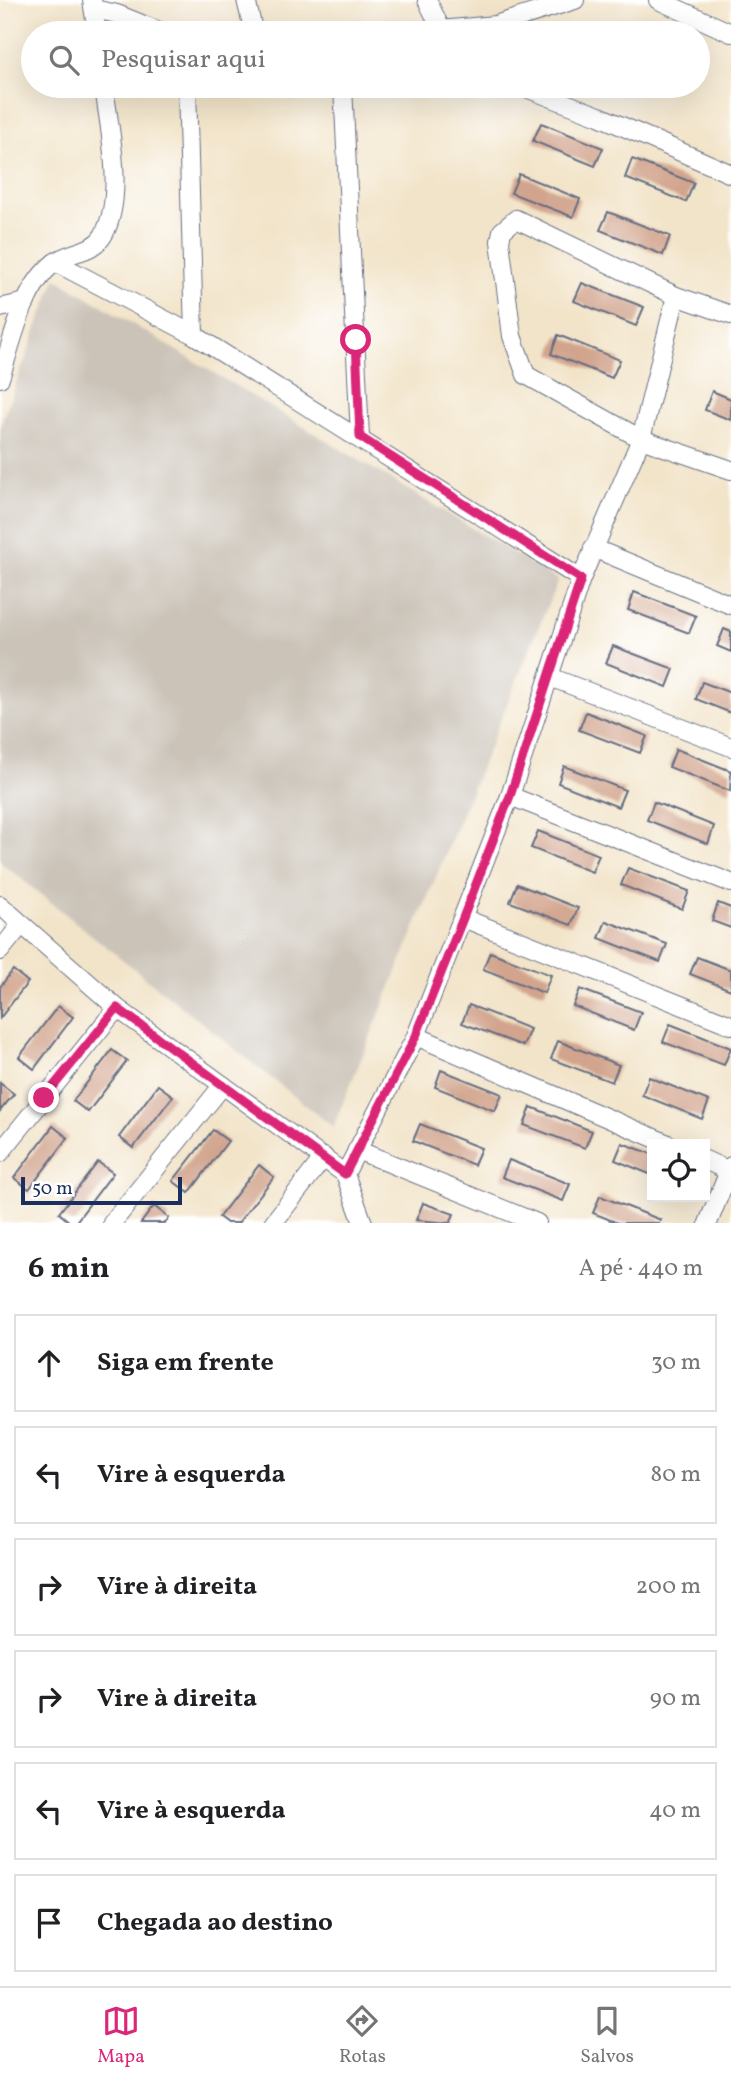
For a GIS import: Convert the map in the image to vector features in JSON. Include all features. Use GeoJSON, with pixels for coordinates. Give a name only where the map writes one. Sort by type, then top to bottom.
{"type":"FeatureCollection","features":[{"type":"Feature","properties":{"kind":"street"},"geometry":{"type":"LineString","coordinates":[[246,0],[251,21]]}},
{"type":"Feature","properties":{"kind":"street"},"geometry":{"type":"LineString","coordinates":[[427,0],[437,21]]}},
{"type":"Feature","properties":{"kind":"street"},"geometry":{"type":"LineString","coordinates":[[517,21],[575,0]]}},
{"type":"Feature","properties":{"kind":"street"},"geometry":{"type":"LineString","coordinates":[[658,0],[704,21]]}},
{"type":"Feature","properties":{"kind":"street"},"geometry":{"type":"LineString","coordinates":[[93,5],[134,21]]}},
{"type":"Feature","properties":{"kind":"street"},"geometry":{"type":"LineString","coordinates":[[710,24],[731,33]]}},
{"type":"Feature","properties":{"kind":"street"},"geometry":{"type":"LineString","coordinates":[[0,378],[26,302],[55,262],[96,246],[105,232],[115,174],[106,98]]}},
{"type":"Feature","properties":{"kind":"street"},"geometry":{"type":"LineString","coordinates":[[187,98],[194,335]]}},
{"type":"Feature","properties":{"kind":"street"},"geometry":{"type":"LineString","coordinates":[[344,98],[360,437]]}},
{"type":"Feature","properties":{"kind":"street"},"geometry":{"type":"LineString","coordinates":[[552,98],[731,174]]}},
{"type":"Feature","properties":{"kind":"street"},"geometry":{"type":"LineString","coordinates":[[731,315],[676,296],[516,219],[506,224],[502,231],[500,241],[512,336],[526,375],[641,439],[731,470]]}},
{"type":"Feature","properties":{"kind":"street"},"geometry":{"type":"LineString","coordinates":[[55,262],[194,335],[360,437],[581,579]]}},
{"type":"Feature","properties":{"kind":"street"},"geometry":{"type":"LineString","coordinates":[[345,1174],[416,1036],[510,796],[581,579],[641,439],[676,296]]}},
{"type":"Feature","properties":{"kind":"street"},"geometry":{"type":"LineString","coordinates":[[0,308],[26,302]]}},
{"type":"Feature","properties":{"kind":"street"},"geometry":{"type":"LineString","coordinates":[[593,548],[731,605]]}},
{"type":"Feature","properties":{"kind":"street"},"geometry":{"type":"LineString","coordinates":[[550,677],[731,747]]}},
{"type":"Feature","properties":{"kind":"street"},"geometry":{"type":"LineString","coordinates":[[510,796],[731,883]]}},
{"type":"Feature","properties":{"kind":"street"},"geometry":{"type":"LineString","coordinates":[[0,905],[117,1008],[345,1174],[363,1223]]}},
{"type":"Feature","properties":{"kind":"street"},"geometry":{"type":"LineString","coordinates":[[463,918],[731,1025]]}},
{"type":"Feature","properties":{"kind":"street"},"geometry":{"type":"LineString","coordinates":[[0,951],[21,925]]}},
{"type":"Feature","properties":{"kind":"street"},"geometry":{"type":"LineString","coordinates":[[0,1153],[117,1008]]}},
{"type":"Feature","properties":{"kind":"street"},"geometry":{"type":"LineString","coordinates":[[416,1036],[656,1139]]}},
{"type":"Feature","properties":{"kind":"street"},"geometry":{"type":"LineString","coordinates":[[112,1223],[223,1085]]}},
{"type":"Feature","properties":{"kind":"street"},"geometry":{"type":"LineString","coordinates":[[357,1150],[537,1223]]}},
{"type":"Feature","properties":{"kind":"street"},"geometry":{"type":"LineString","coordinates":[[272,1223],[324,1157]]}},
{"type":"Feature","properties":{"kind":"street"},"geometry":{"type":"LineString","coordinates":[[708,1223],[730,1170],[710,1162]]}},
{"type":"Feature","properties":{"kind":"shaded area"},"geometry":{"type":"Polygon","coordinates":[[[56,278],[558,580],[333,1127],[0,862],[0,426],[56,278]]]}},
{"type":"Feature","properties":{"kind":"building"},"geometry":{"type":"Polygon","coordinates":[[[541,123],[603,148],[595,166],[533,141],[541,123]]]}},
{"type":"Feature","properties":{"kind":"building"},"geometry":{"type":"Polygon","coordinates":[[[632,159],[694,183],[686,202],[625,178],[632,159]]]}},
{"type":"Feature","properties":{"kind":"building"},"geometry":{"type":"Polygon","coordinates":[[[519,174],[580,199],[573,217],[511,193],[519,174]]]}},
{"type":"Feature","properties":{"kind":"building"},"geometry":{"type":"Polygon","coordinates":[[[608,212],[670,236],[663,255],[600,230],[608,212]]]}},
{"type":"Feature","properties":{"kind":"building"},"geometry":{"type":"Polygon","coordinates":[[[582,283],[644,307],[636,326],[574,301],[582,283]]]}},
{"type":"Feature","properties":{"kind":"building"},"geometry":{"type":"Polygon","coordinates":[[[558,335],[620,360],[612,378],[551,354],[558,335]]]}},
{"type":"Feature","properties":{"kind":"building"},"geometry":{"type":"Polygon","coordinates":[[[712,391],[731,399],[731,420],[705,410],[712,391]]]}},
{"type":"Feature","properties":{"kind":"building"},"geometry":{"type":"Polygon","coordinates":[[[634,592],[696,616],[689,633],[628,610],[634,592]]]}},
{"type":"Feature","properties":{"kind":"building"},"geometry":{"type":"Polygon","coordinates":[[[724,629],[731,632],[731,652],[717,646],[724,629]]]}},
{"type":"Feature","properties":{"kind":"building"},"geometry":{"type":"Polygon","coordinates":[[[613,646],[674,669],[667,687],[606,663],[613,646]]]}},
{"type":"Feature","properties":{"kind":"building"},"geometry":{"type":"Polygon","coordinates":[[[702,682],[731,693],[731,713],[696,699],[702,682]]]}},
{"type":"Feature","properties":{"kind":"building"},"geometry":{"type":"Polygon","coordinates":[[[586,712],[647,736],[640,753],[579,730],[586,712]]]}},
{"type":"Feature","properties":{"kind":"building"},"geometry":{"type":"Polygon","coordinates":[[[676,749],[731,771],[730,791],[669,767],[676,749]]]}},
{"type":"Feature","properties":{"kind":"building"},"geometry":{"type":"Polygon","coordinates":[[[564,766],[625,790],[618,807],[558,783],[564,766]]]}},
{"type":"Feature","properties":{"kind":"building"},"geometry":{"type":"Polygon","coordinates":[[[654,802],[714,826],[708,844],[647,820],[654,802]]]}},
{"type":"Feature","properties":{"kind":"building"},"geometry":{"type":"Polygon","coordinates":[[[538,831],[599,855],[592,872],[531,848],[538,831]]]}},
{"type":"Feature","properties":{"kind":"building"},"geometry":{"type":"Polygon","coordinates":[[[628,868],[689,891],[682,909],[621,885],[628,868]]]}},
{"type":"Feature","properties":{"kind":"building"},"geometry":{"type":"Polygon","coordinates":[[[517,884],[578,908],[571,925],[510,902],[517,884]]]}},
{"type":"Feature","properties":{"kind":"building"},"geometry":{"type":"Polygon","coordinates":[[[718,903],[731,908],[731,928],[712,921],[718,903]]]}},
{"type":"Feature","properties":{"kind":"building"},"geometry":{"type":"Polygon","coordinates":[[[606,921],[667,944],[660,962],[599,938],[606,921]]]}},
{"type":"Feature","properties":{"kind":"building"},"geometry":{"type":"Polygon","coordinates":[[[490,952],[551,975],[544,993],[483,969],[490,952]]]}},
{"type":"Feature","properties":{"kind":"building"},"geometry":{"type":"Polygon","coordinates":[[[697,957],[731,970],[731,990],[690,974],[697,957]]]}},
{"type":"Feature","properties":{"kind":"building"},"geometry":{"type":"Polygon","coordinates":[[[13,970],[28,982],[0,1018],[0,987],[13,970]]]}},
{"type":"Feature","properties":{"kind":"building"},"geometry":{"type":"Polygon","coordinates":[[[580,989],[641,1012],[634,1030],[573,1006],[580,989]]]}},
{"type":"Feature","properties":{"kind":"building"},"geometry":{"type":"Polygon","coordinates":[[[469,1005],[530,1029],[523,1046],[462,1023],[469,1005]]]}},
{"type":"Feature","properties":{"kind":"building"},"geometry":{"type":"Polygon","coordinates":[[[58,1006],[73,1017],[34,1069],[19,1057],[58,1006]]]}},
{"type":"Feature","properties":{"kind":"building"},"geometry":{"type":"Polygon","coordinates":[[[670,1024],[731,1048],[724,1065],[663,1042],[670,1024]]]}},
{"type":"Feature","properties":{"kind":"building"},"geometry":{"type":"Polygon","coordinates":[[[558,1041],[619,1065],[612,1082],[551,1059],[558,1041]]]}},
{"type":"Feature","properties":{"kind":"building"},"geometry":{"type":"Polygon","coordinates":[[[112,1050],[127,1061],[88,1112],[73,1101],[112,1050]]]}},
{"type":"Feature","properties":{"kind":"building"},"geometry":{"type":"Polygon","coordinates":[[[441,1070],[502,1094],[495,1111],[435,1087],[441,1070]]]}},
{"type":"Feature","properties":{"kind":"building"},"geometry":{"type":"Polygon","coordinates":[[[649,1077],[709,1101],[702,1119],[642,1095],[649,1077]]]}},
{"type":"Feature","properties":{"kind":"building"},"geometry":{"type":"Polygon","coordinates":[[[0,1083],[14,1094],[0,1111],[0,1083]]]}},
{"type":"Feature","properties":{"kind":"building"},"geometry":{"type":"Polygon","coordinates":[[[158,1085],[173,1096],[133,1148],[119,1137],[158,1085]]]}},
{"type":"Feature","properties":{"kind":"building"},"geometry":{"type":"Polygon","coordinates":[[[531,1107],[592,1131],[585,1148],[524,1125],[531,1107]]]}},
{"type":"Feature","properties":{"kind":"building"},"geometry":{"type":"Polygon","coordinates":[[[420,1124],[481,1148],[474,1165],[413,1141],[420,1124]]]}},
{"type":"Feature","properties":{"kind":"building"},"geometry":{"type":"Polygon","coordinates":[[[53,1126],[68,1138],[29,1189],[14,1178],[53,1126]]]}},
{"type":"Feature","properties":{"kind":"building"},"geometry":{"type":"Polygon","coordinates":[[[213,1130],[228,1141],[189,1193],[173,1181],[213,1130]]]}},
{"type":"Feature","properties":{"kind":"building"},"geometry":{"type":"Polygon","coordinates":[[[622,1143],[647,1152],[647,1173],[615,1160],[622,1143]]]}},
{"type":"Feature","properties":{"kind":"building"},"geometry":{"type":"Polygon","coordinates":[[[509,1160],[570,1184],[563,1201],[502,1177],[509,1160]]]}},
{"type":"Feature","properties":{"kind":"building"},"geometry":{"type":"Polygon","coordinates":[[[98,1162],[113,1173],[75,1223],[71,1223],[59,1213],[98,1162]]]}},
{"type":"Feature","properties":{"kind":"building"},"geometry":{"type":"Polygon","coordinates":[[[259,1165],[274,1177],[238,1223],[227,1223],[219,1217],[259,1165]]]}},
{"type":"Feature","properties":{"kind":"building"},"geometry":{"type":"Polygon","coordinates":[[[600,1196],[661,1220],[659,1223],[618,1223],[593,1213],[600,1196]]]}},
{"type":"Feature","properties":{"kind":"building"},"geometry":{"type":"Polygon","coordinates":[[[423,1203],[454,1214],[450,1223],[416,1220],[423,1203]]]}},
{"type":"Feature","properties":{"kind":"building"},"geometry":{"type":"Polygon","coordinates":[[[154,1206],[169,1218],[165,1223],[141,1223],[154,1206]]]}},
{"type":"Feature","properties":{"kind":"route"},"geometry":{"type":"LineString","coordinates":[[44,1098],[117,1008],[345,1174],[416,1036],[510,796],[581,579],[360,437],[356,340]]}}]}
